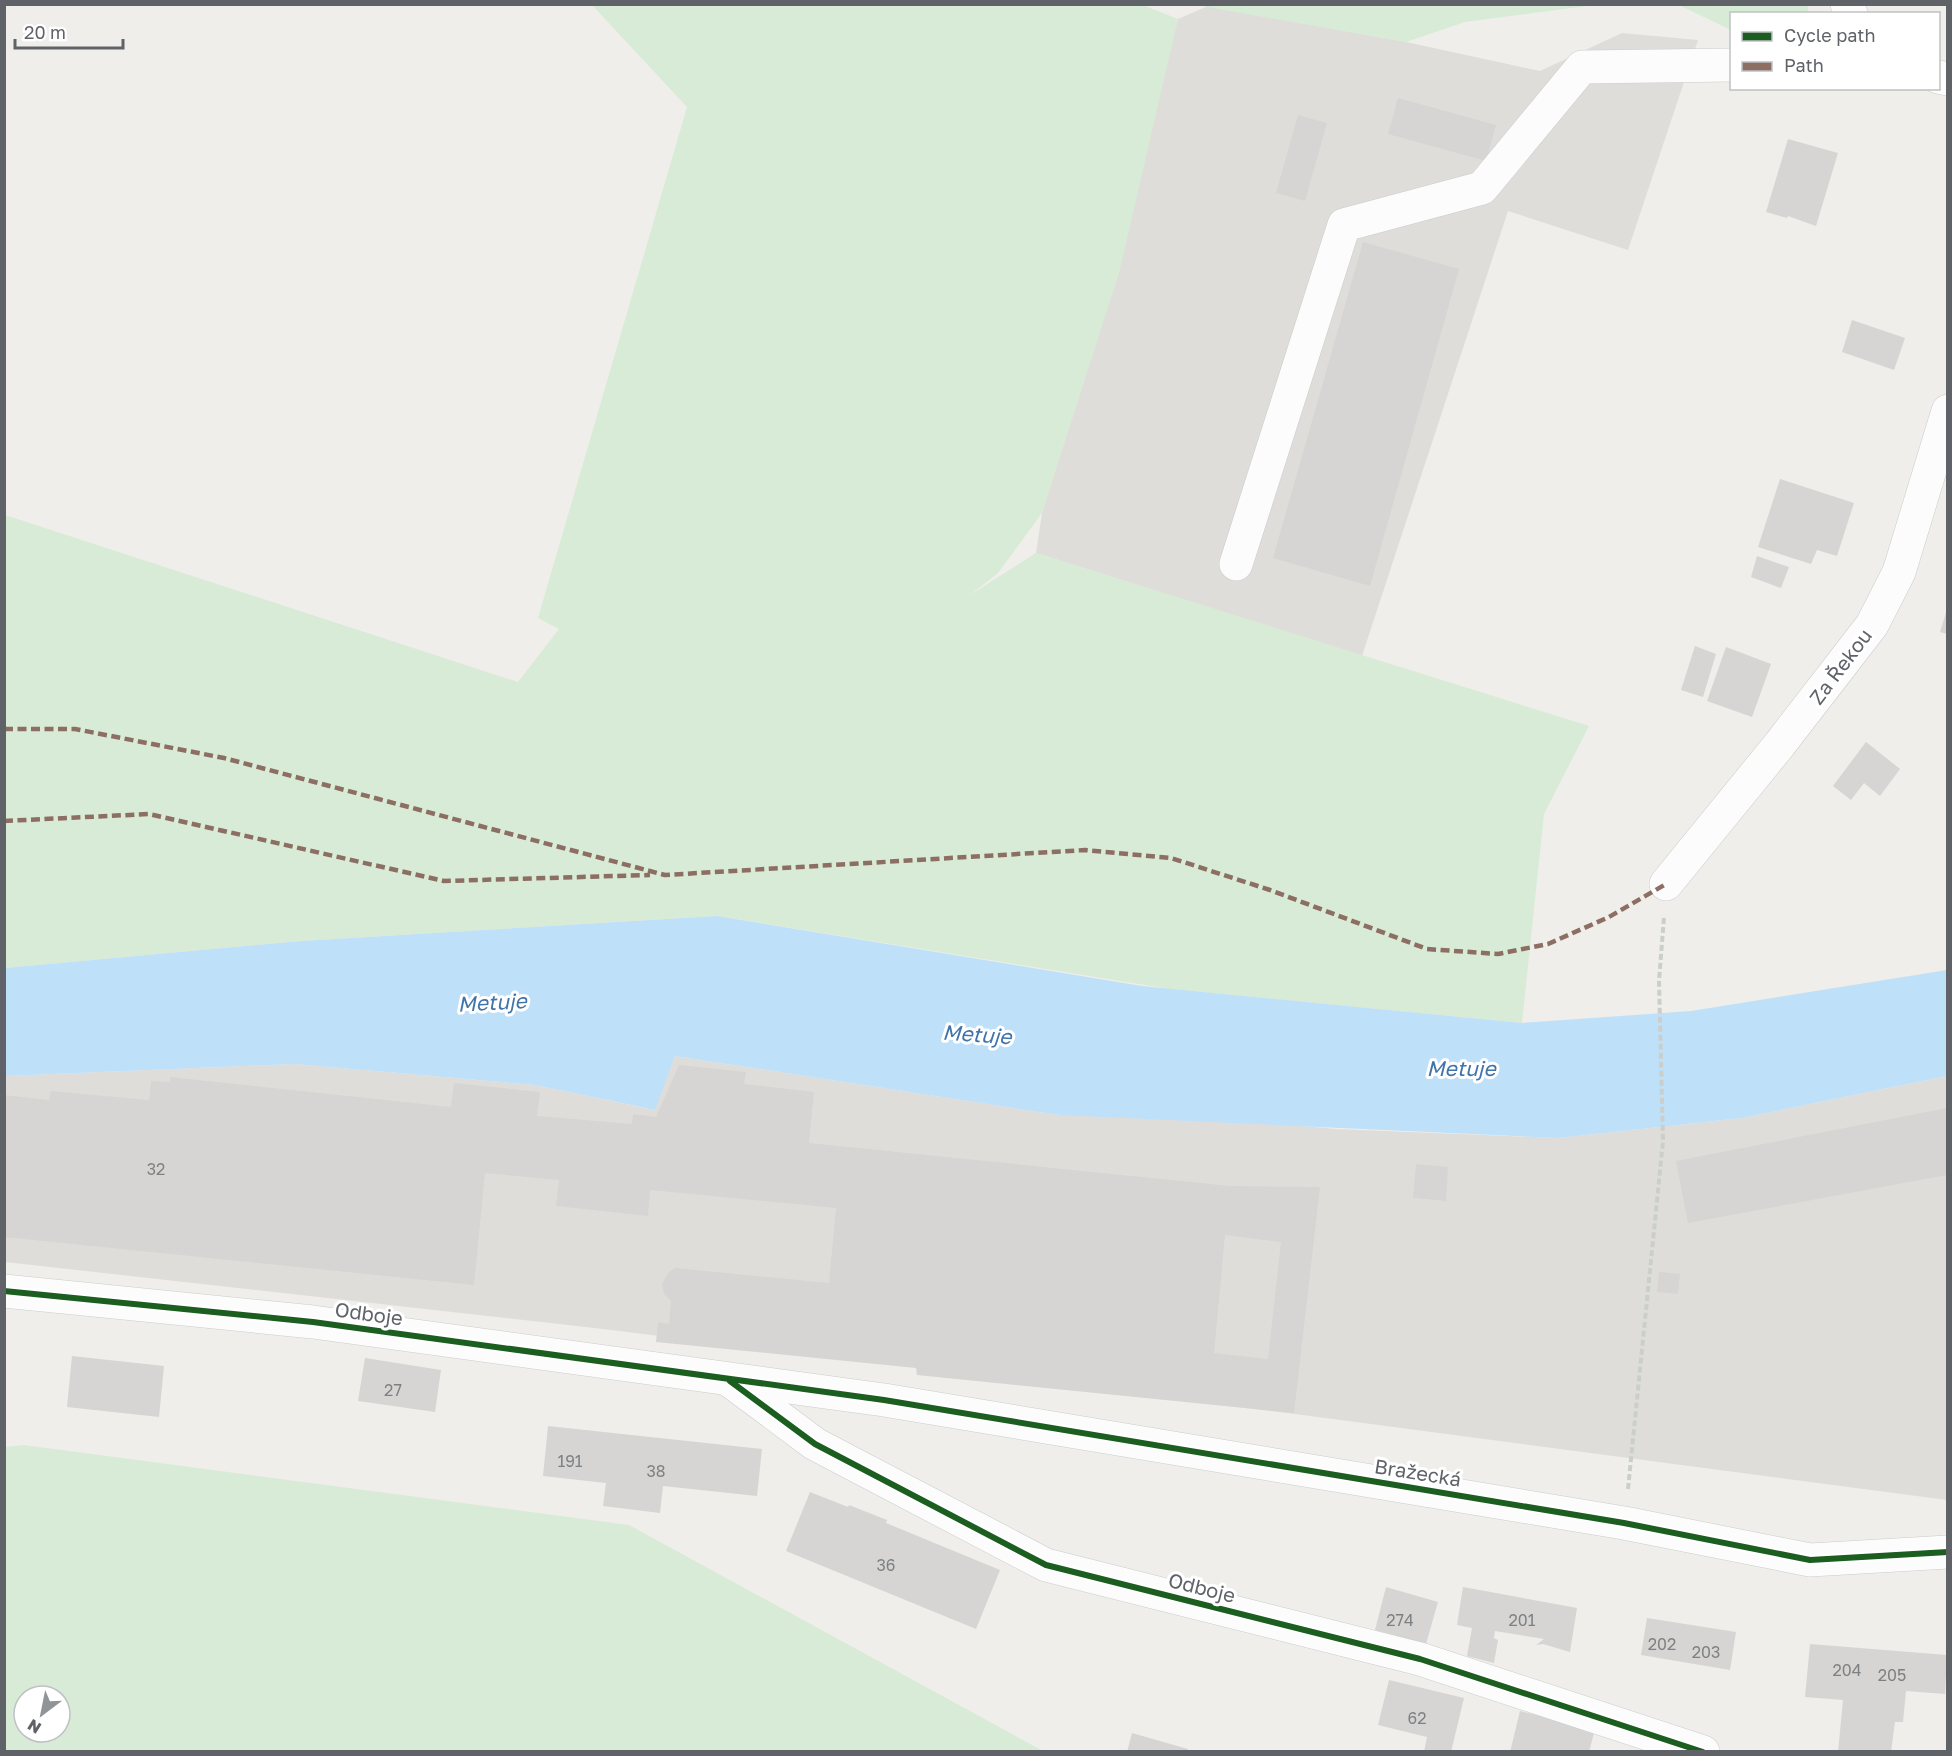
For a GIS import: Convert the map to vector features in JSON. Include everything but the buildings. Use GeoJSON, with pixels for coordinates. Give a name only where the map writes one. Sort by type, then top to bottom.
{"type":"FeatureCollection","features":[{"type":"Feature","properties":{"kind":"street"},"geometry":{"type":"LineString","coordinates":[[1236,564],[1344,225],[1482,189],[1582,67],[1730,65]]}},
{"type":"Feature","properties":{"kind":"street","name":"Za Řekou"},"geometry":{"type":"LineString","coordinates":[[1666,884],[1780,744],[1872,625],[1899,573],[1947,411]]}},
{"type":"Feature","properties":{"kind":"street","name":"Odboje"},"geometry":{"type":"LineString","coordinates":[[4,1291],[313,1323],[884,1400]]}},
{"type":"Feature","properties":{"kind":"street","name":"Odboje"},"geometry":{"type":"LineString","coordinates":[[727,1379],[815,1444],[1046,1565],[1420,1659],[1703,1752]]}},
{"type":"Feature","properties":{"kind":"street","name":"Bražecká"},"geometry":{"type":"LineString","coordinates":[[884,1400],[1624,1523],[1810,1560],[1947,1552]]}},
{"type":"Feature","properties":{"kind":"path"},"geometry":{"type":"LineString","coordinates":[[1624,1523],[1664,1141],[1659,981],[1666,884]]}},
{"type":"Feature","properties":{"kind":"shaded area"},"geometry":{"type":"Polygon","coordinates":[[[1208,6],[1406,42],[1540,71],[1622,33],[1698,40],[1628,250],[1508,211],[1362,656],[1036,553],[1042,513],[1178,19],[1208,6]]]}},
{"type":"Feature","properties":{"kind":"shaded area"},"geometry":{"type":"Polygon","coordinates":[[[675,1056],[1059,1115],[1182,1115],[1336,1129],[1558,1138],[1742,1118],[1947,1076],[1947,1500],[1295,1414],[586,1327],[5,1262],[4,1076],[295,1064],[535,1085],[654,1110],[675,1056]]]}},
{"type":"Feature","properties":{"kind":"green space"},"geometry":{"type":"Polygon","coordinates":[[[1140,4],[1178,19],[1119,273],[1042,513],[998,573],[970,595],[1036,553],[1589,726],[1544,814],[1522,1023],[1170,989],[717,916],[301,941],[5,968],[5,515],[518,682],[559,629],[538,618],[687,107],[592,5],[1140,4]]]}},
{"type":"Feature","properties":{"kind":"green space"},"geometry":{"type":"Polygon","coordinates":[[[1594,4],[1465,22],[1406,42],[1196,5],[1594,4]]]}},
{"type":"Feature","properties":{"kind":"green space"},"geometry":{"type":"Polygon","coordinates":[[[1679,5],[1808,5],[1808,12],[1730,12],[1730,30],[1679,5]]]}},
{"type":"Feature","properties":{"kind":"green space"},"geometry":{"type":"Polygon","coordinates":[[[24,1445],[629,1525],[1043,1751],[5,1751],[5,1447],[24,1445]]]}},
{"type":"Feature","properties":{"kind":"water","name":"Metuje"},"geometry":{"type":"Polygon","coordinates":[[[717,916],[1142,986],[1522,1023],[1691,1011],[1947,970],[1947,1076],[1742,1118],[1558,1138],[1059,1115],[675,1056],[655,1110],[535,1085],[295,1064],[5,1076],[5,968],[301,941],[717,916]]]}},
{"type":"Feature","properties":{"kind":"marked path"},"geometry":{"type":"LineString","coordinates":[[4,729],[75,729],[224,758],[665,875],[1085,850],[1171,858],[1270,890],[1427,949],[1498,954],[1548,944],[1609,917],[1666,884]]}},
{"type":"Feature","properties":{"kind":"marked path"},"geometry":{"type":"LineString","coordinates":[[4,821],[149,814],[444,881],[650,875]]}},
{"type":"Feature","properties":{"kind":"cycle path"},"geometry":{"type":"LineString","coordinates":[[4,1291],[313,1322],[884,1400],[1624,1523],[1810,1560],[1948,1552]]}},
{"type":"Feature","properties":{"kind":"cycle path"},"geometry":{"type":"LineString","coordinates":[[730,1381],[815,1444],[1046,1565],[1420,1659],[1703,1752]]}}]}
